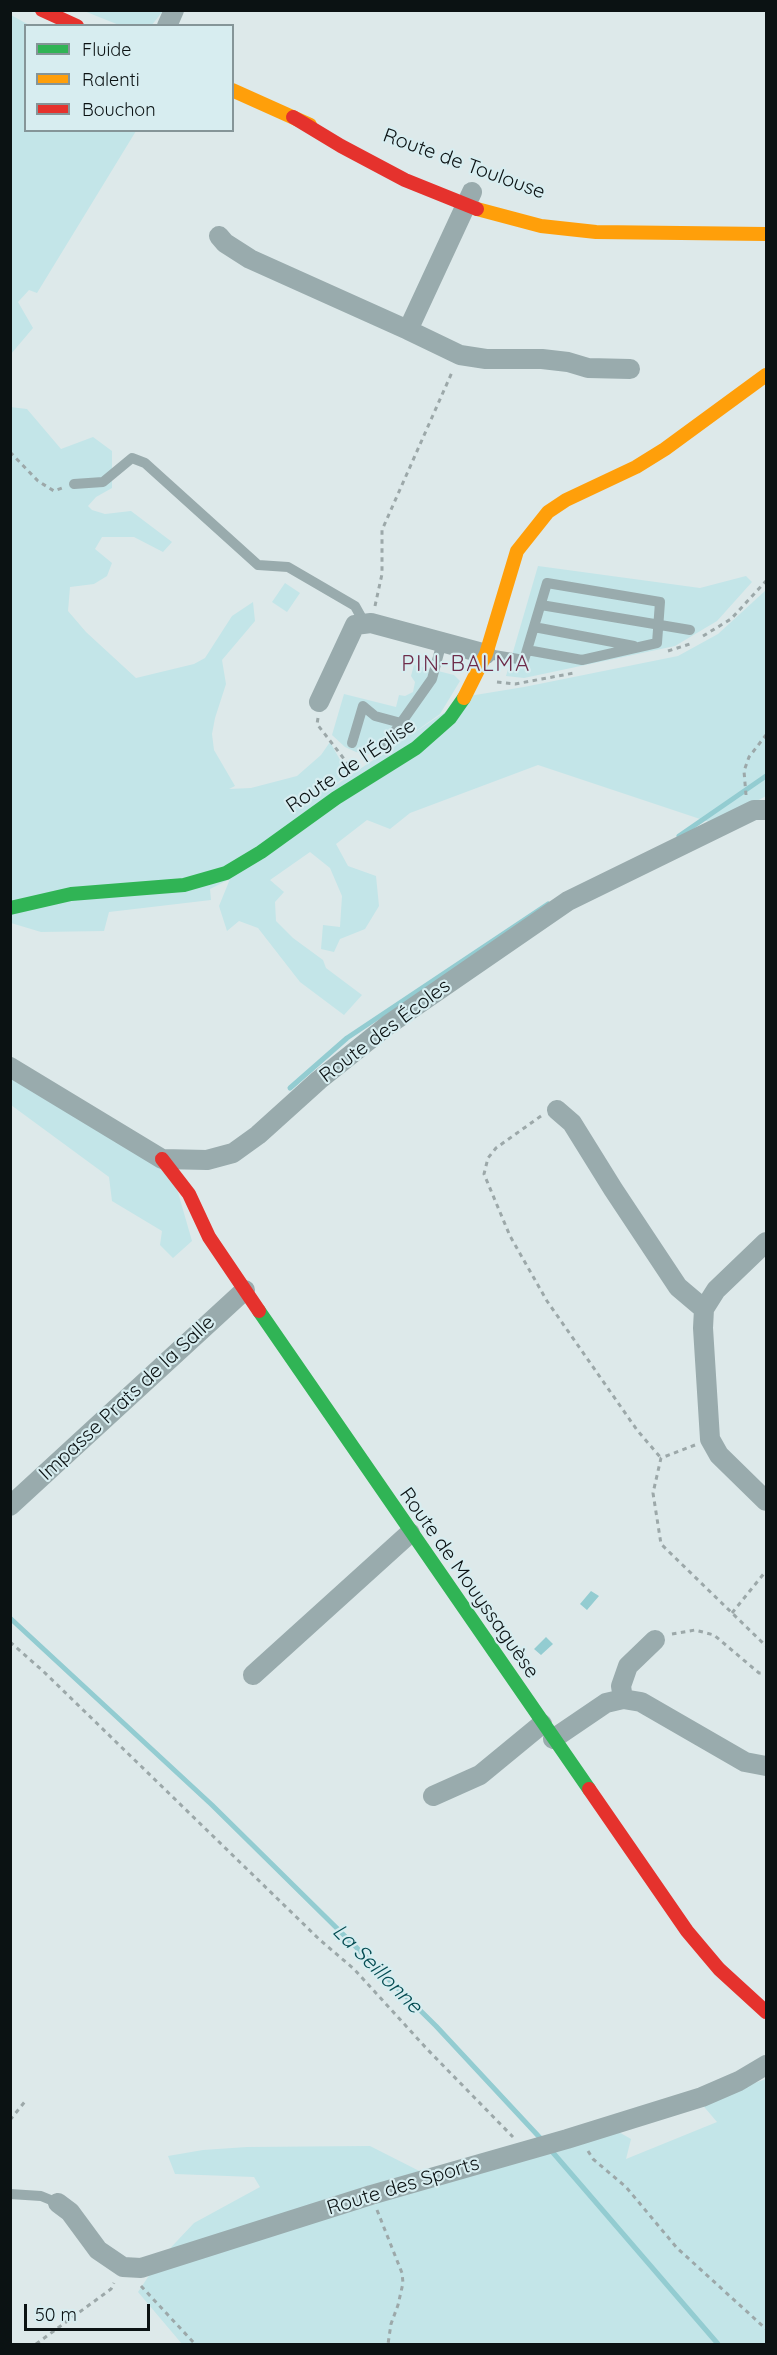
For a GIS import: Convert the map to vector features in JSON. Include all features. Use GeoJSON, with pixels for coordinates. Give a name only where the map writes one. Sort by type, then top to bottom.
{"type":"FeatureCollection","features":[{"type":"Feature","properties":{"kind":"street"},"geometry":{"type":"LineString","coordinates":[[42,10],[72,24]]}},
{"type":"Feature","properties":{"kind":"street"},"geometry":{"type":"LineString","coordinates":[[168,24],[174,10]]}},
{"type":"Feature","properties":{"kind":"street","name":"Route de Toulouse"},"geometry":{"type":"LineString","coordinates":[[234,91],[541,226],[596,232],[766,234]]}},
{"type":"Feature","properties":{"kind":"street"},"geometry":{"type":"LineString","coordinates":[[408,330],[480,199]]}},
{"type":"Feature","properties":{"kind":"street","name":"Route de Toulouse"},"geometry":{"type":"LineString","coordinates":[[480,199],[553,218],[626,232]]}},
{"type":"Feature","properties":{"kind":"street"},"geometry":{"type":"LineString","coordinates":[[219,236],[225,243],[250,259],[460,355],[486,359],[542,359],[568,362],[588,368],[630,369]]}},
{"type":"Feature","properties":{"kind":"street","name":"Route de l'Église"},"geometry":{"type":"LineString","coordinates":[[10,908],[71,894],[183,885],[226,873],[261,852],[336,798],[416,748],[450,718],[464,698],[486,654],[517,551],[548,512],[566,500],[665,450],[766,375]]}},
{"type":"Feature","properties":{"kind":"street"},"geometry":{"type":"LineString","coordinates":[[319,702],[355,625],[368,623],[486,654]]}},
{"type":"Feature","properties":{"kind":"street","name":"Route des Écoles"},"geometry":{"type":"LineString","coordinates":[[10,1067],[162,1159],[207,1160],[233,1153],[258,1135],[319,1080],[388,1025],[568,901],[754,810],[766,810]]}},
{"type":"Feature","properties":{"kind":"street"},"geometry":{"type":"LineString","coordinates":[[557,1110],[572,1123],[678,1287],[704,1309]]}},
{"type":"Feature","properties":{"kind":"street","name":"Route de Mouyssaguèse"},"geometry":{"type":"LineString","coordinates":[[162,1159],[189,1194],[209,1237],[410,1533],[687,1931],[719,1969],[766,2012]]}},
{"type":"Feature","properties":{"kind":"street"},"geometry":{"type":"LineString","coordinates":[[189,1194],[207,1160]]}},
{"type":"Feature","properties":{"kind":"street"},"geometry":{"type":"LineString","coordinates":[[766,1242],[716,1290],[704,1309],[704,1349],[710,1439],[719,1455],[766,1501]]}},
{"type":"Feature","properties":{"kind":"street","name":"Impasse Prats de la Salle"},"geometry":{"type":"LineString","coordinates":[[10,1506],[245,1290]]}},
{"type":"Feature","properties":{"kind":"street"},"geometry":{"type":"LineString","coordinates":[[253,1675],[410,1533]]}},
{"type":"Feature","properties":{"kind":"street"},"geometry":{"type":"LineString","coordinates":[[623,1699],[621,1686],[628,1666],[655,1640]]}},
{"type":"Feature","properties":{"kind":"street"},"geometry":{"type":"LineString","coordinates":[[433,1796],[480,1775],[548,1731],[606,1703],[623,1699],[641,1702],[745,1762],[766,1766]]}},
{"type":"Feature","properties":{"kind":"street","name":"Route des Sports"},"geometry":{"type":"LineString","coordinates":[[123,2267],[141,2268],[163,2263],[371,2195],[702,2097],[739,2081],[766,2065]]}},
{"type":"Feature","properties":{"kind":"street"},"geometry":{"type":"LineString","coordinates":[[58,2203],[70,2212],[98,2250],[123,2267]]}},
{"type":"Feature","properties":{"kind":"lane"},"geometry":{"type":"LineString","coordinates":[[74,484],[103,482],[132,458],[145,463],[258,565],[288,567],[355,606],[368,623]]}},
{"type":"Feature","properties":{"kind":"lane"},"geometry":{"type":"LineString","coordinates":[[486,654],[524,660],[547,583],[660,602],[657,643],[582,660],[527,650]]}},
{"type":"Feature","properties":{"kind":"lane"},"geometry":{"type":"LineString","coordinates":[[541,605],[690,630]]}},
{"type":"Feature","properties":{"kind":"lane"},"geometry":{"type":"LineString","coordinates":[[534,627],[639,647]]}},
{"type":"Feature","properties":{"kind":"lane"},"geometry":{"type":"LineString","coordinates":[[384,747],[432,679],[442,642]]}},
{"type":"Feature","properties":{"kind":"lane"},"geometry":{"type":"LineString","coordinates":[[352,743],[363,706],[375,716],[401,723]]}},
{"type":"Feature","properties":{"kind":"lane"},"geometry":{"type":"LineString","coordinates":[[10,2194],[41,2196],[58,2203]]}},
{"type":"Feature","properties":{"kind":"path"},"geometry":{"type":"LineString","coordinates":[[368,623],[382,574],[382,530],[460,355]]}},
{"type":"Feature","properties":{"kind":"path"},"geometry":{"type":"LineString","coordinates":[[10,452],[38,481],[54,491],[74,484]]}},
{"type":"Feature","properties":{"kind":"path"},"geometry":{"type":"LineString","coordinates":[[761,587],[766,581]]}},
{"type":"Feature","properties":{"kind":"path"},"geometry":{"type":"LineString","coordinates":[[319,702],[317,724],[361,782]]}},
{"type":"Feature","properties":{"kind":"path"},"geometry":{"type":"LineString","coordinates":[[744,787],[744,771],[749,757],[766,735]]}},
{"type":"Feature","properties":{"kind":"path"},"geometry":{"type":"LineString","coordinates":[[557,1110],[540,1116],[495,1148],[488,1158],[484,1174],[510,1236],[547,1302],[637,1430],[661,1458]]}},
{"type":"Feature","properties":{"kind":"path"},"geometry":{"type":"LineString","coordinates":[[661,1458],[710,1439]]}},
{"type":"Feature","properties":{"kind":"path"},"geometry":{"type":"LineString","coordinates":[[661,1458],[653,1493],[661,1544],[766,1646]]}},
{"type":"Feature","properties":{"kind":"path"},"geometry":{"type":"LineString","coordinates":[[732,1613],[766,1571]]}},
{"type":"Feature","properties":{"kind":"path"},"geometry":{"type":"LineString","coordinates":[[655,1640],[695,1630],[714,1635],[759,1673],[766,1673]]}},
{"type":"Feature","properties":{"kind":"path"},"geometry":{"type":"LineString","coordinates":[[10,1642],[44,1671],[320,1940],[354,1969],[427,2049],[527,2149]]}},
{"type":"Feature","properties":{"kind":"path"},"geometry":{"type":"LineString","coordinates":[[10,2120],[27,2099]]}},
{"type":"Feature","properties":{"kind":"path"},"geometry":{"type":"LineString","coordinates":[[573,2137],[593,2159],[626,2187],[677,2248],[766,2329]]}},
{"type":"Feature","properties":{"kind":"path"},"geometry":{"type":"LineString","coordinates":[[371,2195],[402,2273],[403,2283],[388,2344]]}},
{"type":"Feature","properties":{"kind":"path"},"geometry":{"type":"LineString","coordinates":[[36,2344],[111,2289],[123,2267],[195,2344]]}},
{"type":"Feature","properties":{"kind":"shaded area"},"geometry":{"type":"Polygon","coordinates":[[[84,11],[163,11],[153,24],[116,24],[84,11]]]}},
{"type":"Feature","properties":{"kind":"shaded area"},"geometry":{"type":"Polygon","coordinates":[[[11,15],[27,24],[24,24],[24,132],[135,132],[37,293],[29,290],[18,302],[33,328],[11,354],[11,15]]]}},
{"type":"Feature","properties":{"kind":"shaded area"},"geometry":{"type":"Polygon","coordinates":[[[10,407],[27,409],[61,449],[93,437],[112,451],[112,488],[96,497],[88,506],[92,510],[105,514],[131,511],[172,542],[163,552],[134,537],[102,537],[95,549],[112,563],[107,576],[94,584],[70,587],[68,611],[86,632],[136,678],[194,664],[205,658],[232,616],[253,602],[255,621],[222,660],[226,684],[212,734],[214,750],[235,786],[229,789],[251,788],[297,776],[321,755],[330,742],[348,774],[330,789],[469,696],[678,656],[718,634],[766,590],[766,796],[715,824],[538,765],[410,813],[390,829],[367,820],[336,844],[348,866],[376,876],[379,906],[365,929],[340,939],[334,952],[321,949],[323,925],[340,927],[342,896],[330,868],[310,852],[270,880],[284,892],[275,902],[276,921],[293,938],[323,960],[326,968],[362,995],[344,1015],[300,982],[258,928],[239,921],[227,931],[219,906],[230,879],[210,889],[211,900],[109,912],[104,931],[41,932],[11,923],[10,407]]]}},
{"type":"Feature","properties":{"kind":"shaded area"},"geometry":{"type":"Polygon","coordinates":[[[538,566],[700,588],[746,576],[752,582],[717,621],[675,646],[524,678],[506,676],[538,566]]]}},
{"type":"Feature","properties":{"kind":"shaded area"},"geometry":{"type":"Polygon","coordinates":[[[285,583],[300,593],[287,612],[272,602],[285,583]]]}},
{"type":"Feature","properties":{"kind":"shaded area"},"geometry":{"type":"Polygon","coordinates":[[[414,665],[454,675],[460,681],[440,714],[381,756],[356,752],[345,747],[332,735],[344,694],[396,707],[399,695],[405,696],[413,692],[415,682],[411,676],[414,665]]]}},
{"type":"Feature","properties":{"kind":"shaded area"},"geometry":{"type":"Polygon","coordinates":[[[11,1057],[169,1161],[192,1241],[173,1258],[160,1245],[162,1231],[112,1201],[109,1177],[11,1105],[11,1057]]]}},
{"type":"Feature","properties":{"kind":"shaded area"},"geometry":{"type":"Polygon","coordinates":[[[591,1591],[599,1596],[587,1610],[580,1604],[591,1591]]]}},
{"type":"Feature","properties":{"kind":"shaded area"},"geometry":{"type":"Polygon","coordinates":[[[546,1637],[553,1644],[541,1655],[534,1649],[546,1637]]]}},
{"type":"Feature","properties":{"kind":"shaded area"},"geometry":{"type":"Polygon","coordinates":[[[766,2079],[766,2344],[182,2344],[138,2292],[160,2259],[194,2223],[260,2187],[254,2177],[175,2174],[168,2156],[203,2150],[247,2147],[370,2146],[441,2182],[610,2127],[631,2139],[626,2159],[717,2122],[700,2102],[766,2079]]]}},
{"type":"Feature","properties":{"kind":"waterway"},"geometry":{"type":"LineString","coordinates":[[679,836],[766,776]]}},
{"type":"Feature","properties":{"kind":"waterway"},"geometry":{"type":"LineString","coordinates":[[290,1088],[347,1038],[548,904]]}},
{"type":"Feature","properties":{"kind":"waterway","name":"La Seillonne"},"geometry":{"type":"LineString","coordinates":[[10,1618],[212,1805],[436,2026],[543,2141]]}},
{"type":"Feature","properties":{"kind":"waterway","name":"La Seillonne"},"geometry":{"type":"LineString","coordinates":[[549,2148],[718,2344]]}},
{"type":"Feature","properties":{"kind":"traffic: fast"},"geometry":{"type":"LineString","coordinates":[[10,908],[71,894],[184,885],[226,873],[261,852],[336,798],[416,748],[450,718],[464,698]]}},
{"type":"Feature","properties":{"kind":"traffic: fast"},"geometry":{"type":"LineString","coordinates":[[259,1311],[589,1789]]}},
{"type":"Feature","properties":{"kind":"traffic: slow"},"geometry":{"type":"LineString","coordinates":[[234,91],[310,125]]}},
{"type":"Feature","properties":{"kind":"traffic: slow"},"geometry":{"type":"LineString","coordinates":[[477,209],[541,226],[596,232],[766,234]]}},
{"type":"Feature","properties":{"kind":"traffic: slow"},"geometry":{"type":"LineString","coordinates":[[464,698],[486,654],[517,551],[548,512],[566,500],[636,467],[665,449],[766,375]]}},
{"type":"Feature","properties":{"kind":"traffic: jam"},"geometry":{"type":"LineString","coordinates":[[42,10],[73,24]]}},
{"type":"Feature","properties":{"kind":"traffic: jam"},"geometry":{"type":"LineString","coordinates":[[293,117],[405,180],[477,209]]}},
{"type":"Feature","properties":{"kind":"traffic: jam"},"geometry":{"type":"LineString","coordinates":[[162,1159],[189,1194],[209,1237],[259,1311]]}},
{"type":"Feature","properties":{"kind":"traffic: jam"},"geometry":{"type":"LineString","coordinates":[[589,1789],[687,1931],[719,1969],[766,2012]]}},
{"type":"Feature","properties":{"kind":"district","name":"PIN-BALMA"},"geometry":{"type":"Point","coordinates":[466,664]}}]}
